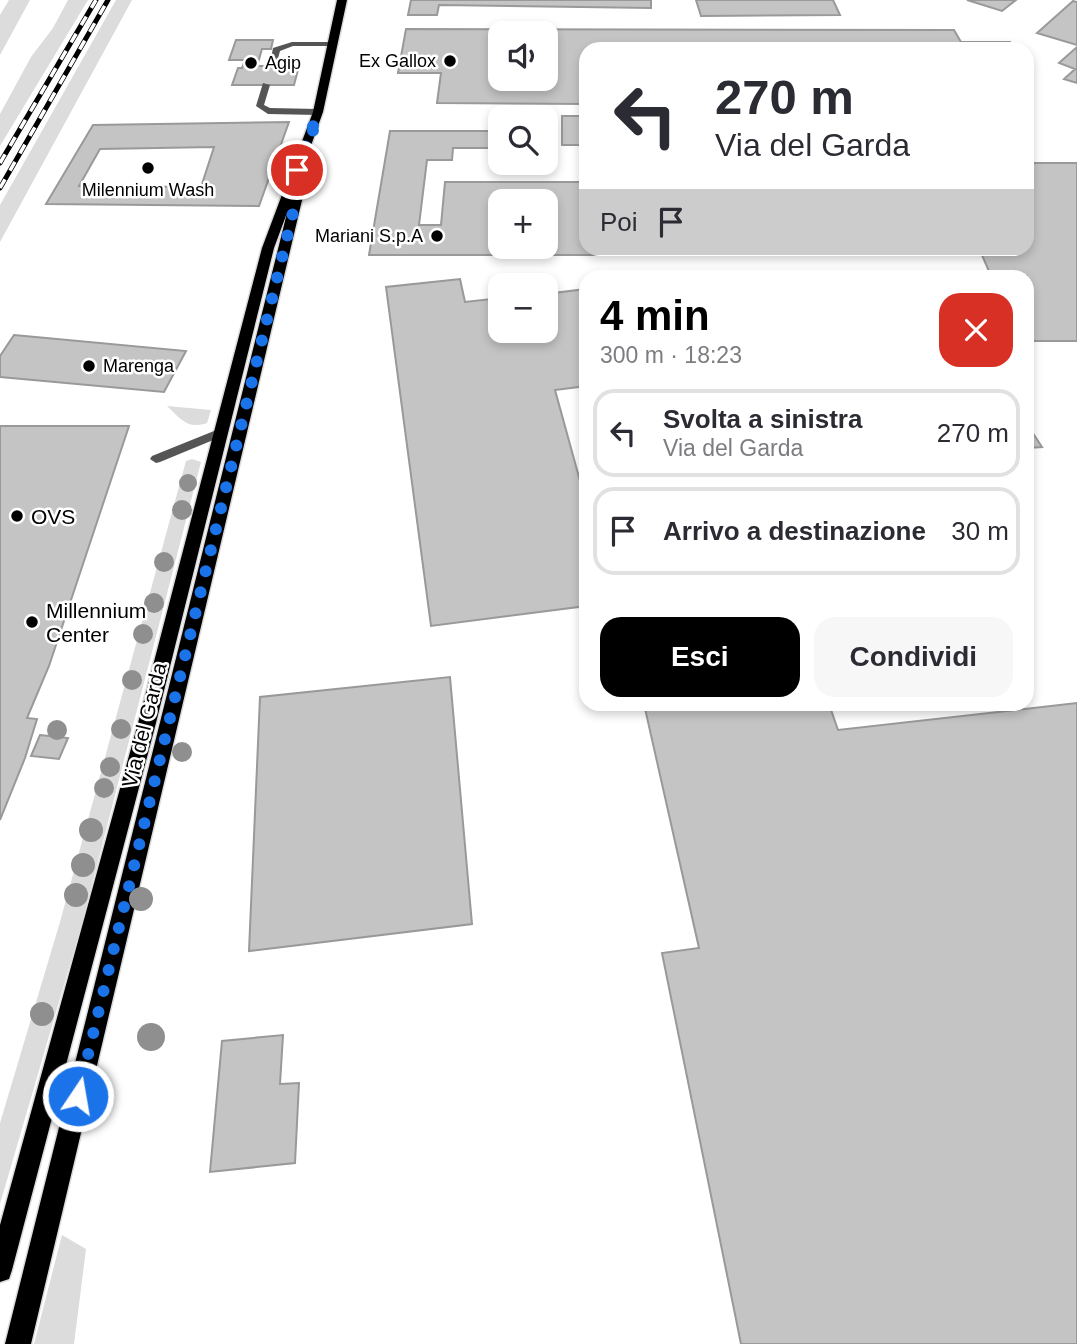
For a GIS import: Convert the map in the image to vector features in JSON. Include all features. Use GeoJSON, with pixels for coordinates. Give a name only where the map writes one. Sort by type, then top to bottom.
{"type":"FeatureCollection","features":[{"type":"Feature","properties":{"kind":"main road","name":"Via del Garda"},"geometry":{"type":"LineString","coordinates":[[18,1344],[317,115],[342,0]]}},
{"type":"Feature","properties":{"kind":"main road","name":"Via del Garda"},"geometry":{"type":"LineString","coordinates":[[0,1270],[147,723],[268,248],[317,115]]}},
{"type":"Feature","properties":{"kind":"lane"},"geometry":{"type":"LineString","coordinates":[[272,66],[276,50],[292,44],[333,44]]}},
{"type":"Feature","properties":{"kind":"lane"},"geometry":{"type":"LineString","coordinates":[[266,85],[260,106],[268,111],[317,115]]}},
{"type":"Feature","properties":{"kind":"lane"},"geometry":{"type":"LineString","coordinates":[[156,459],[219,433]]}},
{"type":"Feature","properties":{"kind":"shaded area"},"geometry":{"type":"Polygon","coordinates":[[[9,0],[30,0],[0,55],[0,15],[9,0]]]}},
{"type":"Feature","properties":{"kind":"shaded area"},"geometry":{"type":"Polygon","coordinates":[[[68,0],[88,0],[0,146],[0,114],[31,57],[53,28],[68,0]]]}},
{"type":"Feature","properties":{"kind":"shaded area"},"geometry":{"type":"Polygon","coordinates":[[[116,0],[132,0],[0,242],[0,205],[116,0]]]}},
{"type":"Feature","properties":{"kind":"shaded area"},"geometry":{"type":"Polygon","coordinates":[[[167,406],[211,410],[207,423],[194,425],[184,422],[167,406]]]}},
{"type":"Feature","properties":{"kind":"shaded area"},"geometry":{"type":"Polygon","coordinates":[[[192,459],[201,462],[82,923],[0,1204],[0,1123],[60,922],[186,461],[192,459]]]}},
{"type":"Feature","properties":{"kind":"shaded area"},"geometry":{"type":"Polygon","coordinates":[[[62,1235],[86,1249],[74,1344],[34,1344],[62,1235]]]}},
{"type":"Feature","properties":{"kind":"building"},"geometry":{"type":"Polygon","coordinates":[[[411,0],[651,0],[651,8],[439,5],[437,15],[408,15],[411,0]]]}},
{"type":"Feature","properties":{"kind":"building"},"geometry":{"type":"Polygon","coordinates":[[[696,0],[833,0],[840,15],[701,16],[696,0]]]}},
{"type":"Feature","properties":{"kind":"building"},"geometry":{"type":"Polygon","coordinates":[[[967,0],[1016,0],[1002,11],[967,0]]]}},
{"type":"Feature","properties":{"kind":"building"},"geometry":{"type":"Polygon","coordinates":[[[1073,1],[1077,2],[1077,45],[1037,33],[1073,1]]]}},
{"type":"Feature","properties":{"kind":"building","name":"Ex Gallox"},"geometry":{"type":"Polygon","coordinates":[[[406,29],[488,29],[488,91],[558,91],[558,29],[954,30],[961,42],[579,42],[579,104],[437,103],[441,73],[398,73],[406,29]]]}},
{"type":"Feature","properties":{"kind":"building","name":"Agip"},"geometry":{"type":"Polygon","coordinates":[[[236,40],[273,40],[271,49],[262,49],[257,66],[299,66],[294,85],[232,85],[238,68],[242,68],[245,60],[229,60],[236,40]]]}},
{"type":"Feature","properties":{"kind":"building"},"geometry":{"type":"Polygon","coordinates":[[[1077,47],[1077,83],[1064,79],[1075,69],[1059,63],[1077,47]]]}},
{"type":"Feature","properties":{"kind":"building"},"geometry":{"type":"Polygon","coordinates":[[[562,116],[579,116],[579,145],[562,145],[562,116]]]}},
{"type":"Feature","properties":{"kind":"building"},"geometry":{"type":"Polygon","coordinates":[[[289,122],[259,206],[46,204],[93,125],[289,122]]]}},
{"type":"Feature","properties":{"kind":"building","name":"Mariani S.p.A"},"geometry":{"type":"Polygon","coordinates":[[[390,131],[488,131],[488,148],[453,148],[452,160],[427,160],[419,225],[441,225],[445,182],[579,182],[579,255],[558,255],[558,189],[488,189],[488,255],[369,255],[390,131]]]}},
{"type":"Feature","properties":{"kind":"building","name":"Milennium Wash"},"geometry":{"type":"Polygon","coordinates":[[[214,147],[201,187],[79,186],[100,149],[214,147]]]}},
{"type":"Feature","properties":{"kind":"building","name":"Mariani S.p.A"},"geometry":{"type":"Polygon","coordinates":[[[1034,163],[1077,163],[1077,341],[1034,341],[1034,270],[988,270],[982,256],[1034,256],[1034,163]]]}},
{"type":"Feature","properties":{"kind":"building"},"geometry":{"type":"Polygon","coordinates":[[[460,279],[465,302],[488,299],[488,343],[558,343],[558,292],[579,290],[579,387],[555,390],[579,477],[579,607],[431,626],[386,287],[460,279]]]}},
{"type":"Feature","properties":{"kind":"building","name":"Marenga"},"geometry":{"type":"Polygon","coordinates":[[[14,335],[186,351],[164,392],[0,377],[0,356],[14,335]]]}},
{"type":"Feature","properties":{"kind":"building","name":"Millennium Center"},"geometry":{"type":"Polygon","coordinates":[[[0,426],[129,426],[49,666],[27,718],[37,719],[25,758],[0,820],[0,426]]]}},
{"type":"Feature","properties":{"kind":"building"},"geometry":{"type":"Polygon","coordinates":[[[1034,435],[1042,447],[1034,448],[1034,435]]]}},
{"type":"Feature","properties":{"kind":"building"},"geometry":{"type":"Polygon","coordinates":[[[450,677],[472,924],[249,951],[260,697],[450,677]]]}},
{"type":"Feature","properties":{"kind":"building"},"geometry":{"type":"Polygon","coordinates":[[[1077,703],[1077,1344],[741,1344],[662,953],[699,948],[646,711],[831,711],[838,730],[1006,711],[1034,711],[1034,708],[1077,703]]]}},
{"type":"Feature","properties":{"kind":"building"},"geometry":{"type":"Polygon","coordinates":[[[40,735],[68,738],[59,759],[31,756],[40,735]]]}},
{"type":"Feature","properties":{"kind":"building"},"geometry":{"type":"Polygon","coordinates":[[[283,1035],[280,1084],[299,1083],[295,1163],[210,1172],[222,1041],[283,1035]]]}},
{"type":"Feature","properties":{"kind":"railway"},"geometry":{"type":"LineString","coordinates":[[0,163],[96,0]]}},
{"type":"Feature","properties":{"kind":"railway"},"geometry":{"type":"LineString","coordinates":[[0,188],[108,0]]}},
{"type":"Feature","properties":{"kind":"place","name":"Ex Gallox"},"geometry":{"type":"Point","coordinates":[450,61]}},
{"type":"Feature","properties":{"kind":"place","name":"Agip"},"geometry":{"type":"Point","coordinates":[251,63]}},
{"type":"Feature","properties":{"kind":"place","name":"Milennium Wash"},"geometry":{"type":"Point","coordinates":[148,168]}},
{"type":"Feature","properties":{"kind":"place","name":"Mariani S.p.A"},"geometry":{"type":"Point","coordinates":[437,236]}},
{"type":"Feature","properties":{"kind":"place","name":"Marenga"},"geometry":{"type":"Point","coordinates":[89,366]}},
{"type":"Feature","properties":{"kind":"place","name":"OVS"},"geometry":{"type":"Point","coordinates":[17,516]}},
{"type":"Feature","properties":{"kind":"place","name":"Millennium Center"},"geometry":{"type":"Point","coordinates":[32,622]}},
{"type":"Feature","properties":{"kind":"route"},"geometry":{"type":"LineString","coordinates":[[78,1096],[316,118],[297,170]]}}]}
